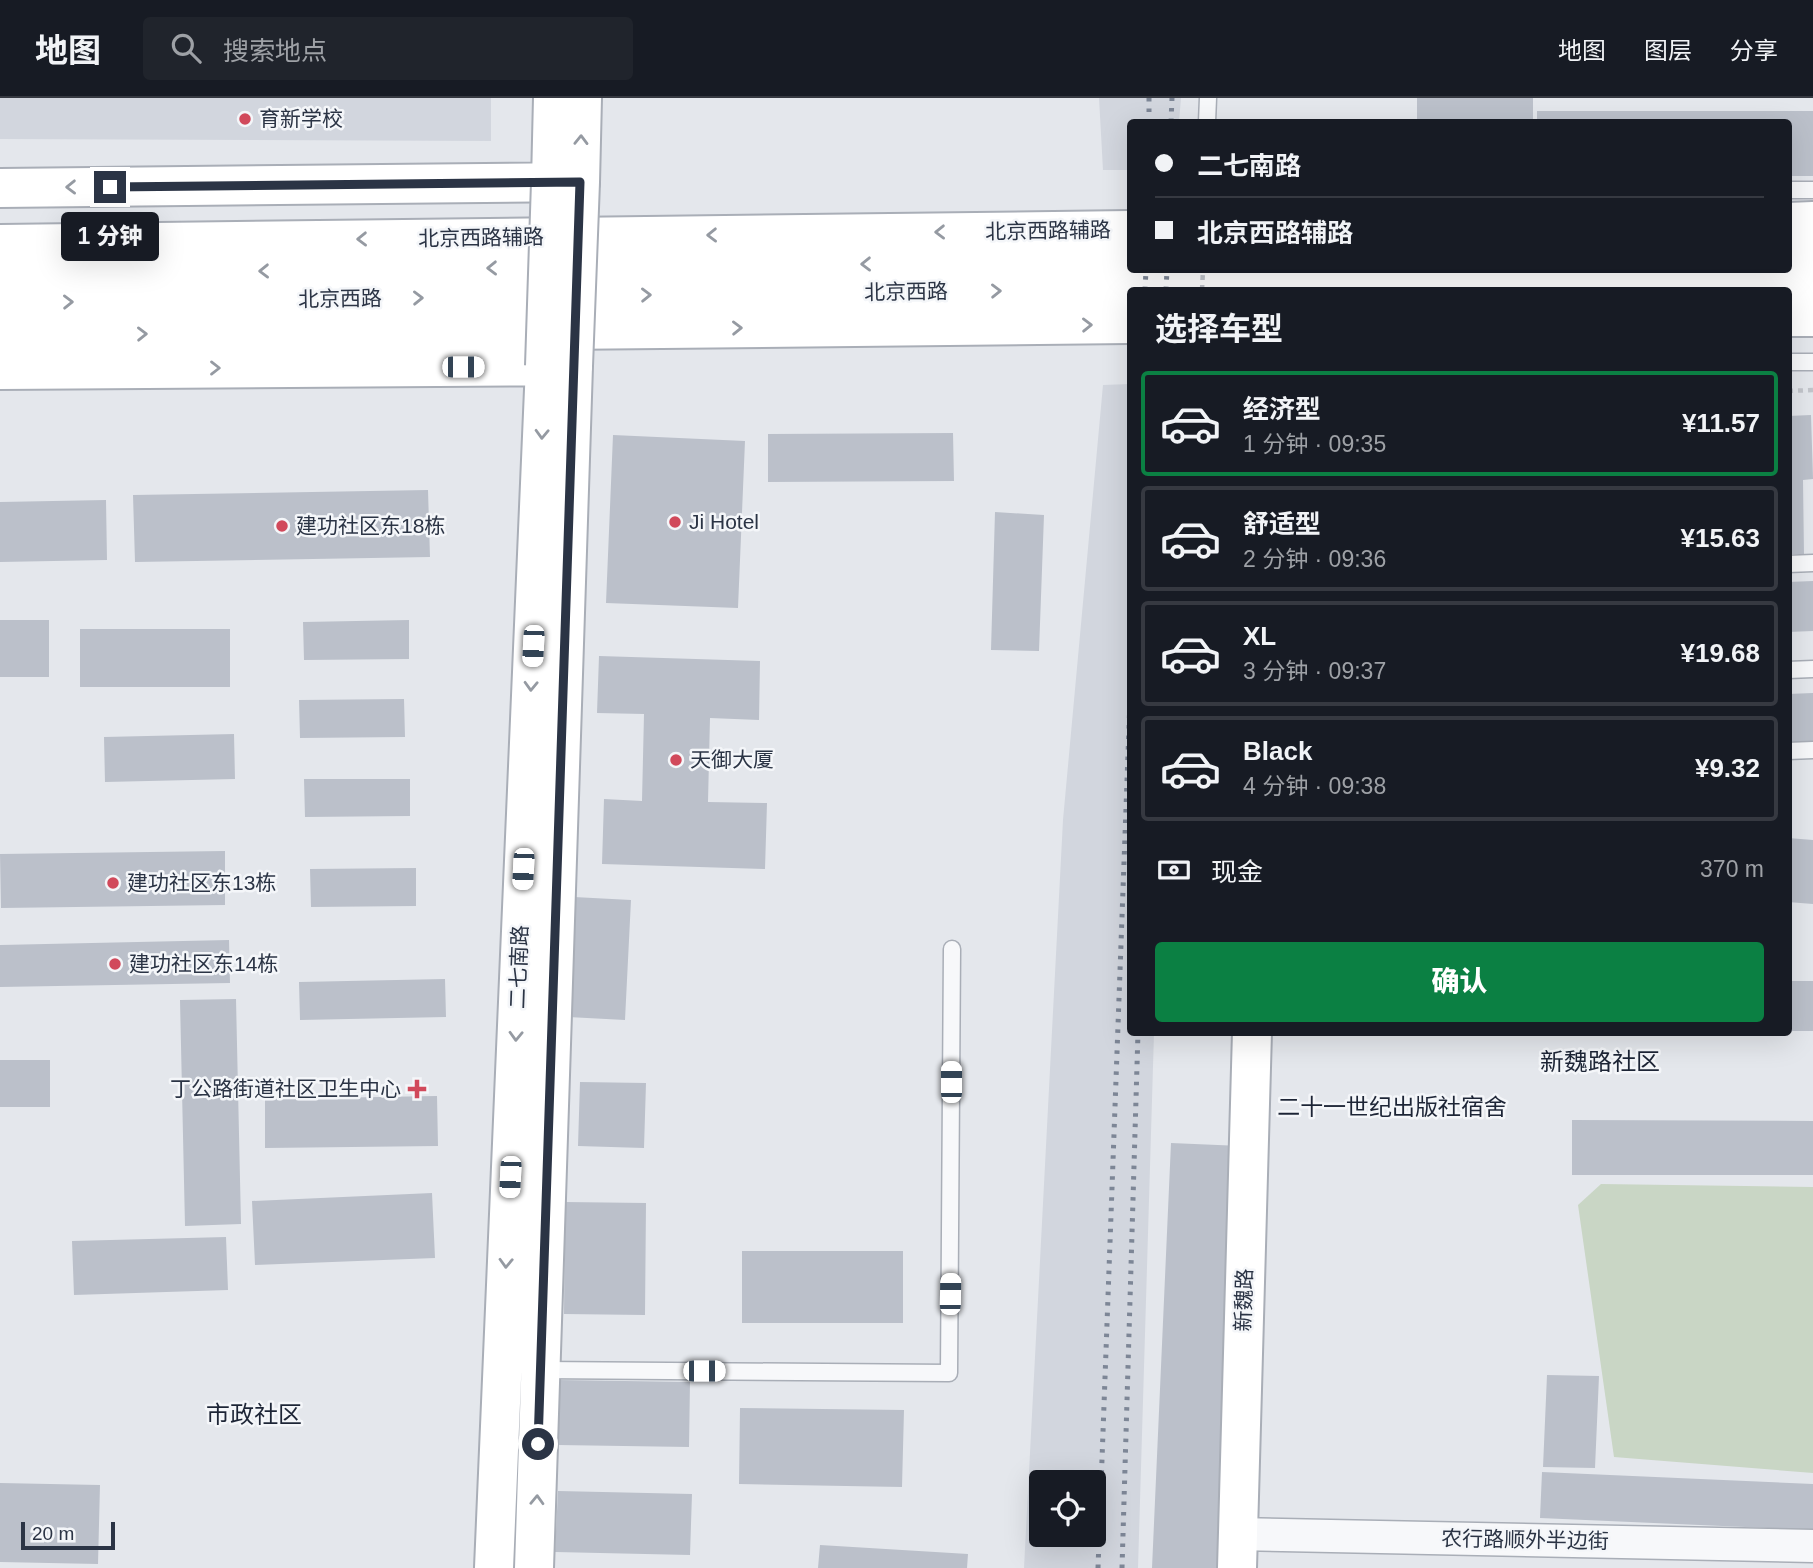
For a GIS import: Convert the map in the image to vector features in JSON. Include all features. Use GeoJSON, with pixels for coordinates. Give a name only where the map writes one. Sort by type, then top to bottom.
{"type":"FeatureCollection","features":[{"type":"Feature","properties":{"kind":"main road"},"geometry":{"type":"LineString","coordinates":[[553,98],[566,182]]}},
{"type":"Feature","properties":{"kind":"main road"},"geometry":{"type":"LineString","coordinates":[[0,370],[559,366],[566,182],[582,98]]}},
{"type":"Feature","properties":{"kind":"main road"},"geometry":{"type":"LineString","coordinates":[[0,188],[566,182]]}},
{"type":"Feature","properties":{"kind":"main road"},"geometry":{"type":"LineString","coordinates":[[1792,222],[1813,221]]}},
{"type":"Feature","properties":{"kind":"main road","name":"北京西路辅路"},"geometry":{"type":"LineString","coordinates":[[0,244],[1127,230]]}},
{"type":"Feature","properties":{"kind":"main road"},"geometry":{"type":"LineString","coordinates":[[1792,254],[1813,253]]}},
{"type":"Feature","properties":{"kind":"main road","name":"北京西路"},"geometry":{"type":"LineString","coordinates":[[0,274],[1127,261]]}},
{"type":"Feature","properties":{"kind":"main road","name":"北京西路"},"geometry":{"type":"LineString","coordinates":[[1381,287],[1813,282]]}},
{"type":"Feature","properties":{"kind":"main road","name":"北京西路"},"geometry":{"type":"LineString","coordinates":[[0,303],[1127,290]]}},
{"type":"Feature","properties":{"kind":"main road"},"geometry":{"type":"LineString","coordinates":[[1792,317],[1813,317]]}},
{"type":"Feature","properties":{"kind":"main road"},"geometry":{"type":"LineString","coordinates":[[0,336],[1127,324]]}},
{"type":"Feature","properties":{"kind":"main road","name":"二七南路"},"geometry":{"type":"LineString","coordinates":[[534,1568],[541,1370],[559,366]]}},
{"type":"Feature","properties":{"kind":"main road","name":"二七南路"},"geometry":{"type":"LineString","coordinates":[[494,1568],[559,366]]}},
{"type":"Feature","properties":{"kind":"main road","name":"新魏路"},"geometry":{"type":"LineString","coordinates":[[1237,1551],[1252,1036]]}},
{"type":"Feature","properties":{"kind":"street","name":"农行路顺外半边街"},"geometry":{"type":"LineString","coordinates":[[1237,1551],[1813,1546]]}},
{"type":"Feature","properties":{"kind":"lane"},"geometry":{"type":"LineString","coordinates":[[1207,119],[1208,98]]}},
{"type":"Feature","properties":{"kind":"lane"},"geometry":{"type":"LineString","coordinates":[[1792,190],[1813,190]]}},
{"type":"Feature","properties":{"kind":"lane"},"geometry":{"type":"LineString","coordinates":[[1792,362],[1813,362]]}},
{"type":"Feature","properties":{"kind":"lane"},"geometry":{"type":"LineString","coordinates":[[1792,564],[1813,563]]}},
{"type":"Feature","properties":{"kind":"lane"},"geometry":{"type":"LineString","coordinates":[[1792,670],[1813,669]]}},
{"type":"Feature","properties":{"kind":"lane"},"geometry":{"type":"LineString","coordinates":[[1792,751],[1813,750]]}},
{"type":"Feature","properties":{"kind":"lane"},"geometry":{"type":"LineString","coordinates":[[541,1370],[949,1373],[953,949]]}},
{"type":"Feature","properties":{"kind":"path"},"geometry":{"type":"LineString","coordinates":[[1792,391],[1813,390]]}},
{"type":"Feature","properties":{"kind":"shaded area","name":"育新学校"},"geometry":{"type":"Polygon","coordinates":[[[0,98],[491,98],[491,141],[0,139],[0,98]]]}},
{"type":"Feature","properties":{"kind":"shaded area"},"geometry":{"type":"Polygon","coordinates":[[[1099,98],[1181,98],[1179,119],[1127,119],[1127,170],[1103,170],[1099,98]]]}},
{"type":"Feature","properties":{"kind":"shaded area"},"geometry":{"type":"Polygon","coordinates":[[[1127,384],[1127,1036],[1154,1036],[1138,1568],[1024,1568],[1029,1472],[1029,1547],[1106,1547],[1106,1470],[1029,1470],[1063,820],[1103,385],[1127,384]]]}},
{"type":"Feature","properties":{"kind":"green space"},"geometry":{"type":"Polygon","coordinates":[[[1601,1184],[1813,1187],[1813,1473],[1614,1457],[1578,1205],[1601,1184]]]}},
{"type":"Feature","properties":{"kind":"building"},"geometry":{"type":"Polygon","coordinates":[[[1417,98],[1533,98],[1533,119],[1417,119],[1417,98]]]}},
{"type":"Feature","properties":{"kind":"building"},"geometry":{"type":"Polygon","coordinates":[[[1537,111],[1813,111],[1813,176],[1792,176],[1792,119],[1537,119],[1537,111]]]}},
{"type":"Feature","properties":{"kind":"building"},"geometry":{"type":"Polygon","coordinates":[[[1811,415],[1813,479],[1803,480],[1804,554],[1792,554],[1792,416],[1811,415]]]}},
{"type":"Feature","properties":{"kind":"building"},"geometry":{"type":"Polygon","coordinates":[[[953,433],[954,481],[768,482],[768,434],[953,433]]]}},
{"type":"Feature","properties":{"kind":"building","name":"Ji Hotel"},"geometry":{"type":"Polygon","coordinates":[[[613,435],[745,441],[738,608],[606,603],[613,435]]]}},
{"type":"Feature","properties":{"kind":"building","name":"建功社区东18栋"},"geometry":{"type":"Polygon","coordinates":[[[428,490],[430,557],[135,562],[133,495],[428,490]]]}},
{"type":"Feature","properties":{"kind":"building"},"geometry":{"type":"Polygon","coordinates":[[[106,500],[107,560],[0,562],[0,502],[106,500]]]}},
{"type":"Feature","properties":{"kind":"building"},"geometry":{"type":"Polygon","coordinates":[[[995,512],[1044,515],[1039,651],[991,650],[995,512]]]}},
{"type":"Feature","properties":{"kind":"building"},"geometry":{"type":"Polygon","coordinates":[[[1813,581],[1813,631],[1792,632],[1792,582],[1813,581]]]}},
{"type":"Feature","properties":{"kind":"building"},"geometry":{"type":"Polygon","coordinates":[[[0,620],[49,620],[49,677],[0,677],[0,620]]]}},
{"type":"Feature","properties":{"kind":"building"},"geometry":{"type":"Polygon","coordinates":[[[409,620],[409,659],[304,660],[303,622],[409,620]]]}},
{"type":"Feature","properties":{"kind":"building"},"geometry":{"type":"Polygon","coordinates":[[[80,629],[230,629],[230,687],[80,687],[80,629]]]}},
{"type":"Feature","properties":{"kind":"building","name":"天御大厦"},"geometry":{"type":"Polygon","coordinates":[[[599,656],[760,661],[759,720],[710,718],[708,802],[767,803],[765,869],[602,864],[604,799],[642,801],[644,714],[597,713],[599,656]]]}},
{"type":"Feature","properties":{"kind":"building"},"geometry":{"type":"Polygon","coordinates":[[[1813,693],[1813,743],[1792,744],[1792,694],[1813,693]]]}},
{"type":"Feature","properties":{"kind":"building"},"geometry":{"type":"Polygon","coordinates":[[[404,699],[405,737],[300,738],[299,700],[404,699]]]}},
{"type":"Feature","properties":{"kind":"building"},"geometry":{"type":"Polygon","coordinates":[[[234,734],[235,779],[105,782],[104,737],[234,734]]]}},
{"type":"Feature","properties":{"kind":"building"},"geometry":{"type":"Polygon","coordinates":[[[304,779],[410,779],[410,816],[305,817],[304,779]]]}},
{"type":"Feature","properties":{"kind":"building"},"geometry":{"type":"Polygon","coordinates":[[[1792,838],[1813,840],[1813,904],[1792,902],[1792,838]]]}},
{"type":"Feature","properties":{"kind":"building","name":"建功社区东13栋"},"geometry":{"type":"Polygon","coordinates":[[[225,851],[225,905],[1,908],[0,854],[225,851]]]}},
{"type":"Feature","properties":{"kind":"building"},"geometry":{"type":"Polygon","coordinates":[[[416,868],[416,906],[311,907],[310,869],[416,868]]]}},
{"type":"Feature","properties":{"kind":"building"},"geometry":{"type":"Polygon","coordinates":[[[574,897],[631,900],[625,1020],[568,1017],[574,897]]]}},
{"type":"Feature","properties":{"kind":"building","name":"建功社区东14栋"},"geometry":{"type":"Polygon","coordinates":[[[229,940],[230,983],[0,987],[0,945],[229,940]]]}},
{"type":"Feature","properties":{"kind":"building"},"geometry":{"type":"Polygon","coordinates":[[[445,979],[446,1017],[300,1020],[299,982],[445,979]]]}},
{"type":"Feature","properties":{"kind":"building"},"geometry":{"type":"Polygon","coordinates":[[[1792,981],[1813,981],[1813,1031],[1792,1031],[1792,981]]]}},
{"type":"Feature","properties":{"kind":"building"},"geometry":{"type":"Polygon","coordinates":[[[236,999],[241,1224],[185,1226],[180,1000],[236,999]]]}},
{"type":"Feature","properties":{"kind":"building"},"geometry":{"type":"Polygon","coordinates":[[[0,1060],[50,1060],[50,1107],[0,1107],[0,1060]]]}},
{"type":"Feature","properties":{"kind":"building"},"geometry":{"type":"Polygon","coordinates":[[[580,1082],[646,1083],[644,1148],[578,1146],[580,1082]]]}},
{"type":"Feature","properties":{"kind":"building"},"geometry":{"type":"Polygon","coordinates":[[[437,1096],[438,1146],[265,1148],[265,1099],[437,1096]]]}},
{"type":"Feature","properties":{"kind":"building"},"geometry":{"type":"Polygon","coordinates":[[[1572,1120],[1813,1121],[1813,1175],[1572,1175],[1572,1120]]]}},
{"type":"Feature","properties":{"kind":"building"},"geometry":{"type":"Polygon","coordinates":[[[1171,1143],[1241,1146],[1222,1568],[1152,1568],[1171,1143]]]}},
{"type":"Feature","properties":{"kind":"building"},"geometry":{"type":"Polygon","coordinates":[[[432,1193],[435,1258],[255,1265],[252,1201],[432,1193]]]}},
{"type":"Feature","properties":{"kind":"building"},"geometry":{"type":"Polygon","coordinates":[[[565,1202],[646,1203],[645,1315],[564,1314],[565,1202]]]}},
{"type":"Feature","properties":{"kind":"building"},"geometry":{"type":"Polygon","coordinates":[[[226,1237],[228,1290],[74,1295],[72,1241],[226,1237]]]}},
{"type":"Feature","properties":{"kind":"building"},"geometry":{"type":"Polygon","coordinates":[[[742,1251],[903,1251],[903,1323],[742,1323],[742,1251]]]}},
{"type":"Feature","properties":{"kind":"building"},"geometry":{"type":"Polygon","coordinates":[[[1547,1375],[1599,1376],[1595,1468],[1543,1467],[1547,1375]]]}},
{"type":"Feature","properties":{"kind":"building"},"geometry":{"type":"Polygon","coordinates":[[[559,1380],[690,1382],[689,1447],[558,1445],[559,1380]]]}},
{"type":"Feature","properties":{"kind":"building"},"geometry":{"type":"Polygon","coordinates":[[[740,1408],[904,1410],[902,1487],[739,1484],[740,1408]]]}},
{"type":"Feature","properties":{"kind":"building"},"geometry":{"type":"Polygon","coordinates":[[[1542,1472],[1813,1484],[1813,1530],[1540,1518],[1542,1472]]]}},
{"type":"Feature","properties":{"kind":"building"},"geometry":{"type":"Polygon","coordinates":[[[0,1483],[100,1485],[98,1564],[0,1562],[0,1483]]]}},
{"type":"Feature","properties":{"kind":"building"},"geometry":{"type":"Polygon","coordinates":[[[558,1491],[692,1494],[690,1555],[555,1552],[558,1491]]]}},
{"type":"Feature","properties":{"kind":"building"},"geometry":{"type":"Polygon","coordinates":[[[820,1545],[968,1554],[967,1568],[818,1568],[820,1545]]]}},
{"type":"Feature","properties":{"kind":"railway"},"geometry":{"type":"LineString","coordinates":[[1149,98],[1149,119]]}},
{"type":"Feature","properties":{"kind":"railway"},"geometry":{"type":"LineString","coordinates":[[1171,119],[1172,98]]}},
{"type":"Feature","properties":{"kind":"railway"},"geometry":{"type":"LineString","coordinates":[[1145,287],[1146,273]]}},
{"type":"Feature","properties":{"kind":"railway"},"geometry":{"type":"LineString","coordinates":[[1166,287],[1167,273]]}},
{"type":"Feature","properties":{"kind":"railway"},"geometry":{"type":"LineString","coordinates":[[1098,1568],[1127,781]]}},
{"type":"Feature","properties":{"kind":"railway"},"geometry":{"type":"LineString","coordinates":[[1122,1568],[1138,1036]]}},
{"type":"Feature","properties":{"kind":"place","name":"育新学校"},"geometry":{"type":"Point","coordinates":[245,119]}},
{"type":"Feature","properties":{"kind":"place","name":"Ji Hotel"},"geometry":{"type":"Point","coordinates":[675,522]}},
{"type":"Feature","properties":{"kind":"place","name":"建功社区东18栋"},"geometry":{"type":"Point","coordinates":[282,526]}},
{"type":"Feature","properties":{"kind":"place","name":"天御大厦"},"geometry":{"type":"Point","coordinates":[676,760]}},
{"type":"Feature","properties":{"kind":"place","name":"建功社区东13栋"},"geometry":{"type":"Point","coordinates":[113,883]}},
{"type":"Feature","properties":{"kind":"place","name":"建功社区东14栋"},"geometry":{"type":"Point","coordinates":[115,964]}},
{"type":"Feature","properties":{"kind":"place","name":"丁公路街道社区卫生中心"},"geometry":{"type":"Point","coordinates":[417,1089]}},
{"type":"Feature","properties":{"kind":"district","name":"新魏路社区"},"geometry":{"type":"Point","coordinates":[1600,1062]}},
{"type":"Feature","properties":{"kind":"district","name":"二十一世纪出版社宿舍"},"geometry":{"type":"Point","coordinates":[1392,1107]}},
{"type":"Feature","properties":{"kind":"district","name":"市政社区"},"geometry":{"type":"Point","coordinates":[254,1415]}},
{"type":"Feature","properties":{"kind":"route"},"geometry":{"type":"LineString","coordinates":[[110,187],[580,182],[538,1444]]}}]}
